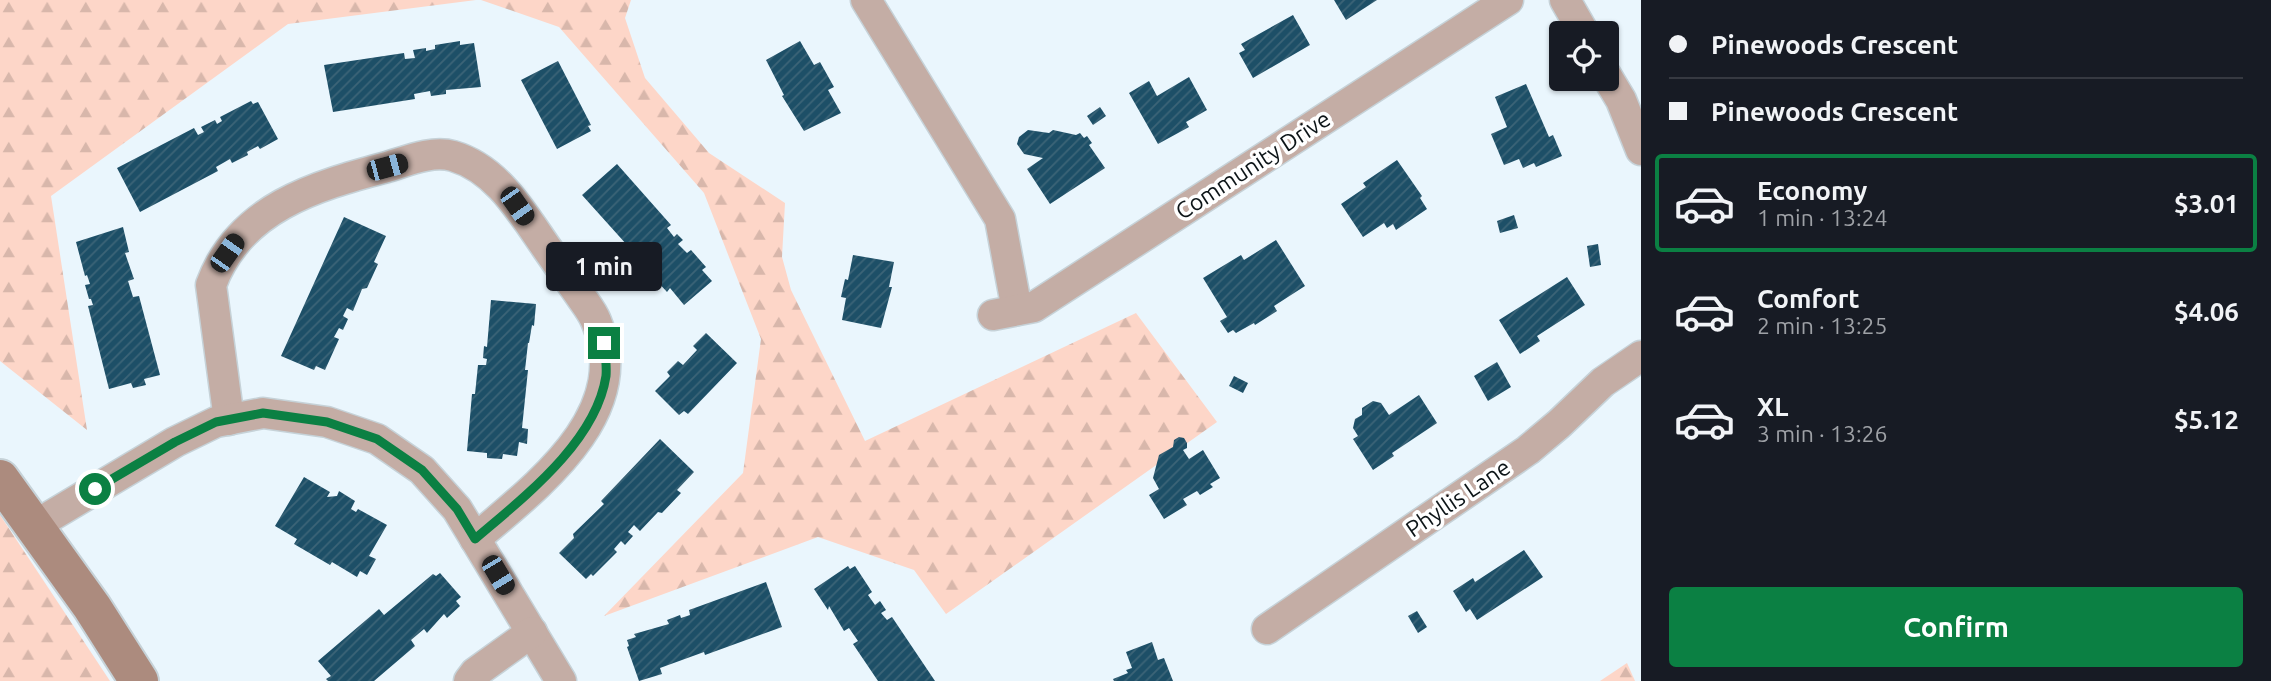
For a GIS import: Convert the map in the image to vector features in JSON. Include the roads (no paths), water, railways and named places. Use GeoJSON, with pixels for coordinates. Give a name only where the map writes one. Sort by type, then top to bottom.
{"type":"FeatureCollection","features":[{"type":"Feature","properties":{"kind":"street","name":"Community Drive"},"geometry":{"type":"LineString","coordinates":[[866,0],[1000,219],[1005,313],[1034,307],[1507,0]]}},
{"type":"Feature","properties":{"kind":"street"},"geometry":{"type":"LineString","coordinates":[[1565,0],[1577,21]]}},
{"type":"Feature","properties":{"kind":"street"},"geometry":{"type":"LineString","coordinates":[[1616,91],[1641,150]]}},
{"type":"Feature","properties":{"kind":"street"},"geometry":{"type":"LineString","coordinates":[[229,420],[211,285],[218,265],[236,240],[275,207],[340,180],[435,154],[453,156],[472,164],[492,176],[517,206],[596,318],[604,343],[606,374],[597,408],[578,440],[524,497],[475,539]]}},
{"type":"Feature","properties":{"kind":"street","name":"Phyllis Lane"},"geometry":{"type":"LineString","coordinates":[[1267,629],[1528,450],[1603,382],[1641,356]]}},
{"type":"Feature","properties":{"kind":"street"},"geometry":{"type":"LineString","coordinates":[[34,526],[175,442],[216,422],[263,413],[327,422],[377,439],[422,470],[457,509],[561,681]]}},
{"type":"Feature","properties":{"kind":"street"},"geometry":{"type":"LineString","coordinates":[[0,479],[92,607],[139,681]]}},
{"type":"Feature","properties":{"kind":"street"},"geometry":{"type":"LineString","coordinates":[[469,681],[475,673],[532,632]]}}]}
